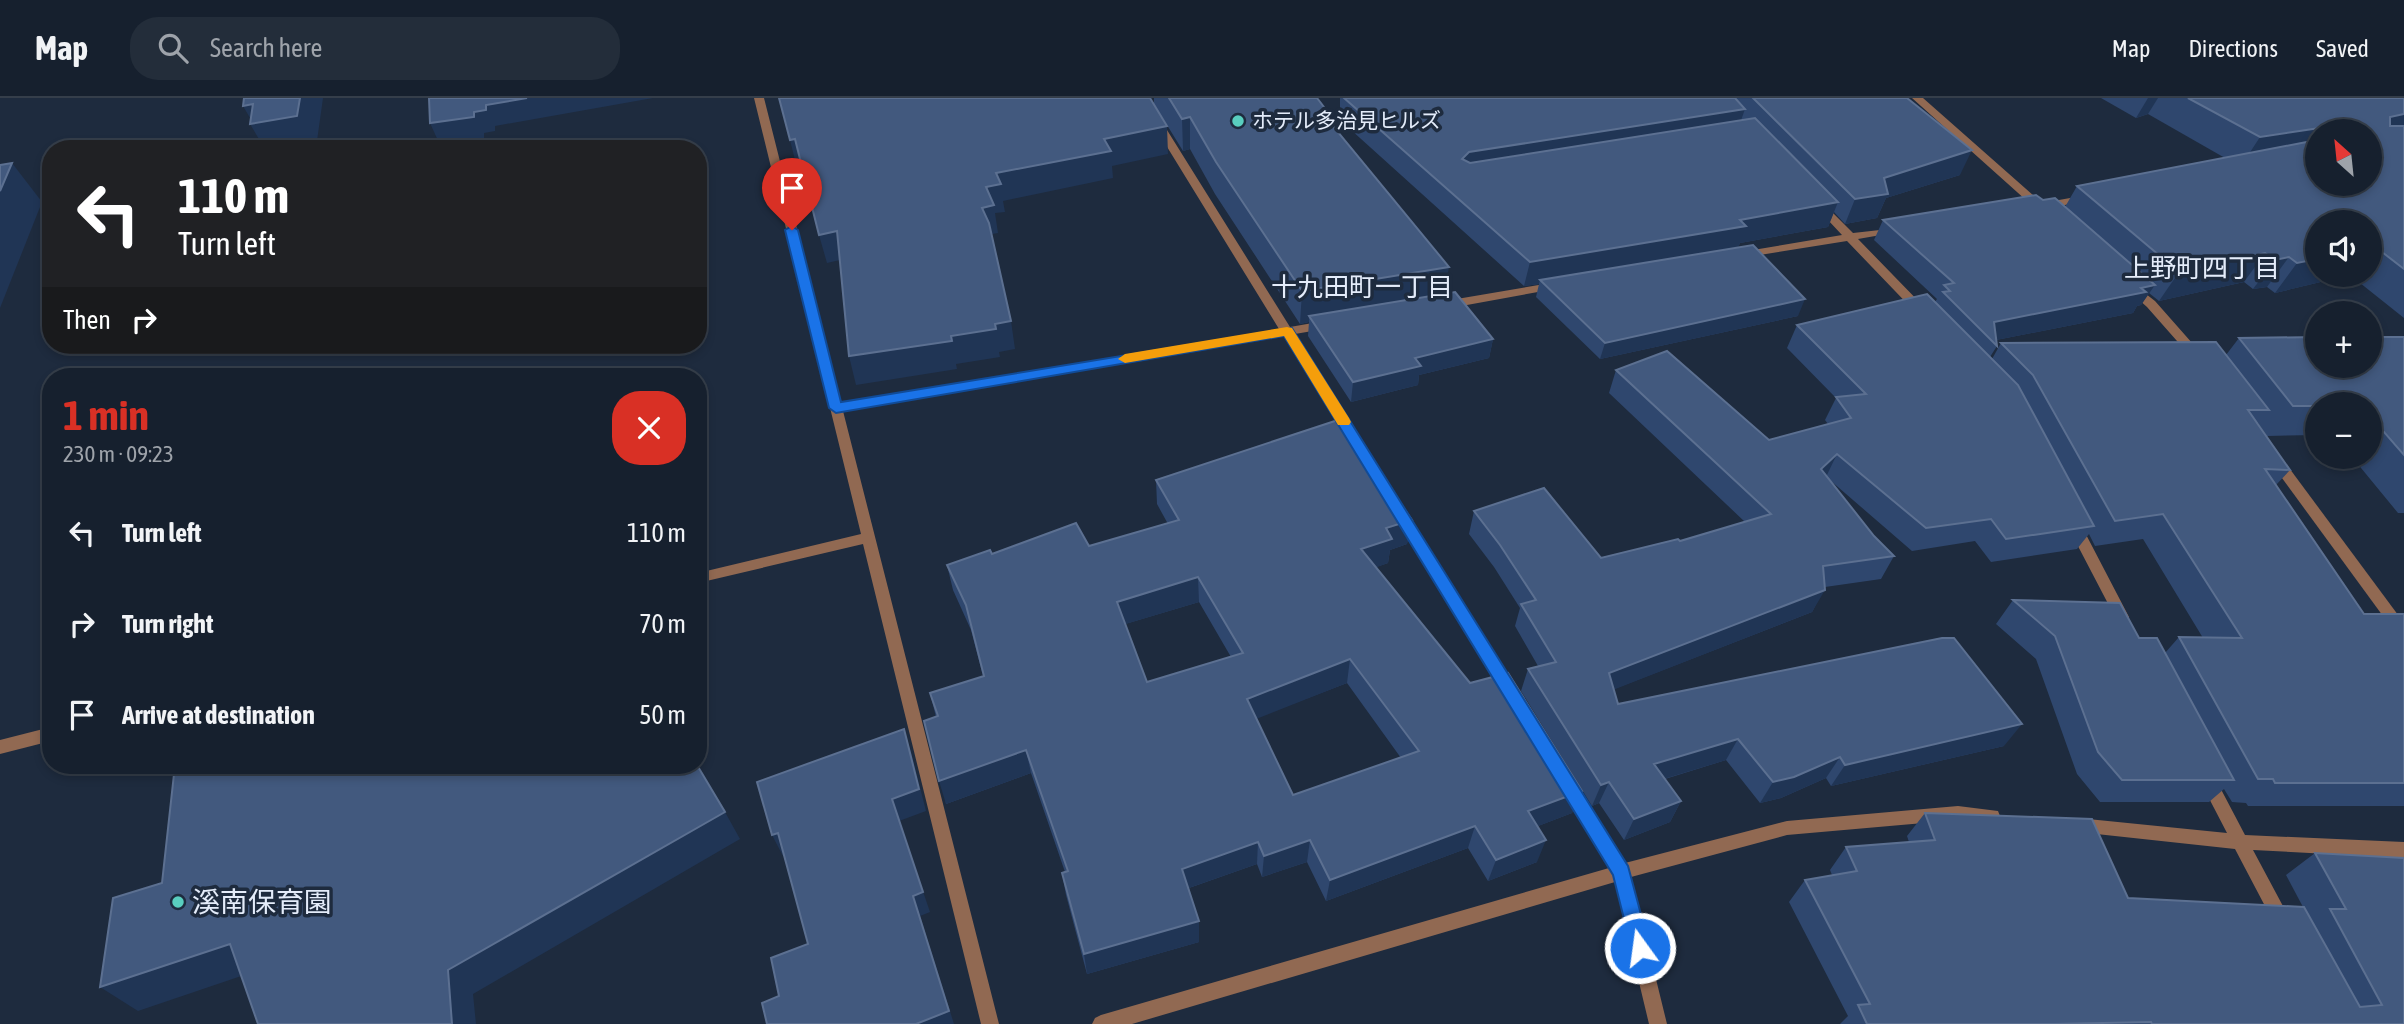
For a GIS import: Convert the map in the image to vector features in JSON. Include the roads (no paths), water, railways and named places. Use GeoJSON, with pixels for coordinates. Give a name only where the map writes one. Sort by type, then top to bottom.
{"type":"FeatureCollection","features":[{"type":"Feature","properties":{"kind":"street"},"geometry":{"type":"LineString","coordinates":[[759,98],[990,1024]]}},
{"type":"Feature","properties":{"kind":"street"},"geometry":{"type":"LineString","coordinates":[[1142,98],[1367,461]]}},
{"type":"Feature","properties":{"kind":"street"},"geometry":{"type":"LineString","coordinates":[[1917,98],[2038,210],[2106,195]]}},
{"type":"Feature","properties":{"kind":"street"},"geometry":{"type":"LineString","coordinates":[[1814,200],[1935,326]]}},
{"type":"Feature","properties":{"kind":"street"},"geometry":{"type":"LineString","coordinates":[[1726,257],[1904,228]]}},
{"type":"Feature","properties":{"kind":"street"},"geometry":{"type":"LineString","coordinates":[[2121,277],[2151,304],[2209,370]]}},
{"type":"Feature","properties":{"kind":"street"},"geometry":{"type":"LineString","coordinates":[[1438,306],[1576,283]]}},
{"type":"Feature","properties":{"kind":"street"},"geometry":{"type":"LineString","coordinates":[[836,408],[1342,322]]}},
{"type":"Feature","properties":{"kind":"street"},"geometry":{"type":"LineString","coordinates":[[2266,447],[2404,634]]}},
{"type":"Feature","properties":{"kind":"street"},"geometry":{"type":"LineString","coordinates":[[1396,508],[1520,708]]}},
{"type":"Feature","properties":{"kind":"street"},"geometry":{"type":"LineString","coordinates":[[2068,514],[2132,635]]}},
{"type":"Feature","properties":{"kind":"street"},"geometry":{"type":"LineString","coordinates":[[707,576],[869,537]]}},
{"type":"Feature","properties":{"kind":"street"},"geometry":{"type":"LineString","coordinates":[[0,747],[42,736]]}},
{"type":"Feature","properties":{"kind":"street"},"geometry":{"type":"LineString","coordinates":[[2202,769],[2292,939]]}},
{"type":"Feature","properties":{"kind":"street"},"geometry":{"type":"LineString","coordinates":[[1563,778],[1622,872],[1658,1024]]}},
{"type":"Feature","properties":{"kind":"street"},"geometry":{"type":"LineString","coordinates":[[1101,1024],[1622,872],[1787,828],[1958,813],[2012,818]]}},
{"type":"Feature","properties":{"kind":"street"},"geometry":{"type":"LineString","coordinates":[[2066,824],[2240,842],[2404,850]]}},
{"type":"Feature","properties":{"kind":"place","name":"ホテル多治見ヒルズ"},"geometry":{"type":"Point","coordinates":[1238,121]}},
{"type":"Feature","properties":{"kind":"place","name":"溪南保育園"},"geometry":{"type":"Point","coordinates":[178,902]}},
{"type":"Feature","properties":{"kind":"district","name":"上野町四丁目"},"geometry":{"type":"Point","coordinates":[2202,268]}},
{"type":"Feature","properties":{"kind":"district","name":"十九田町一丁目"},"geometry":{"type":"Point","coordinates":[1362,287]}}]}
